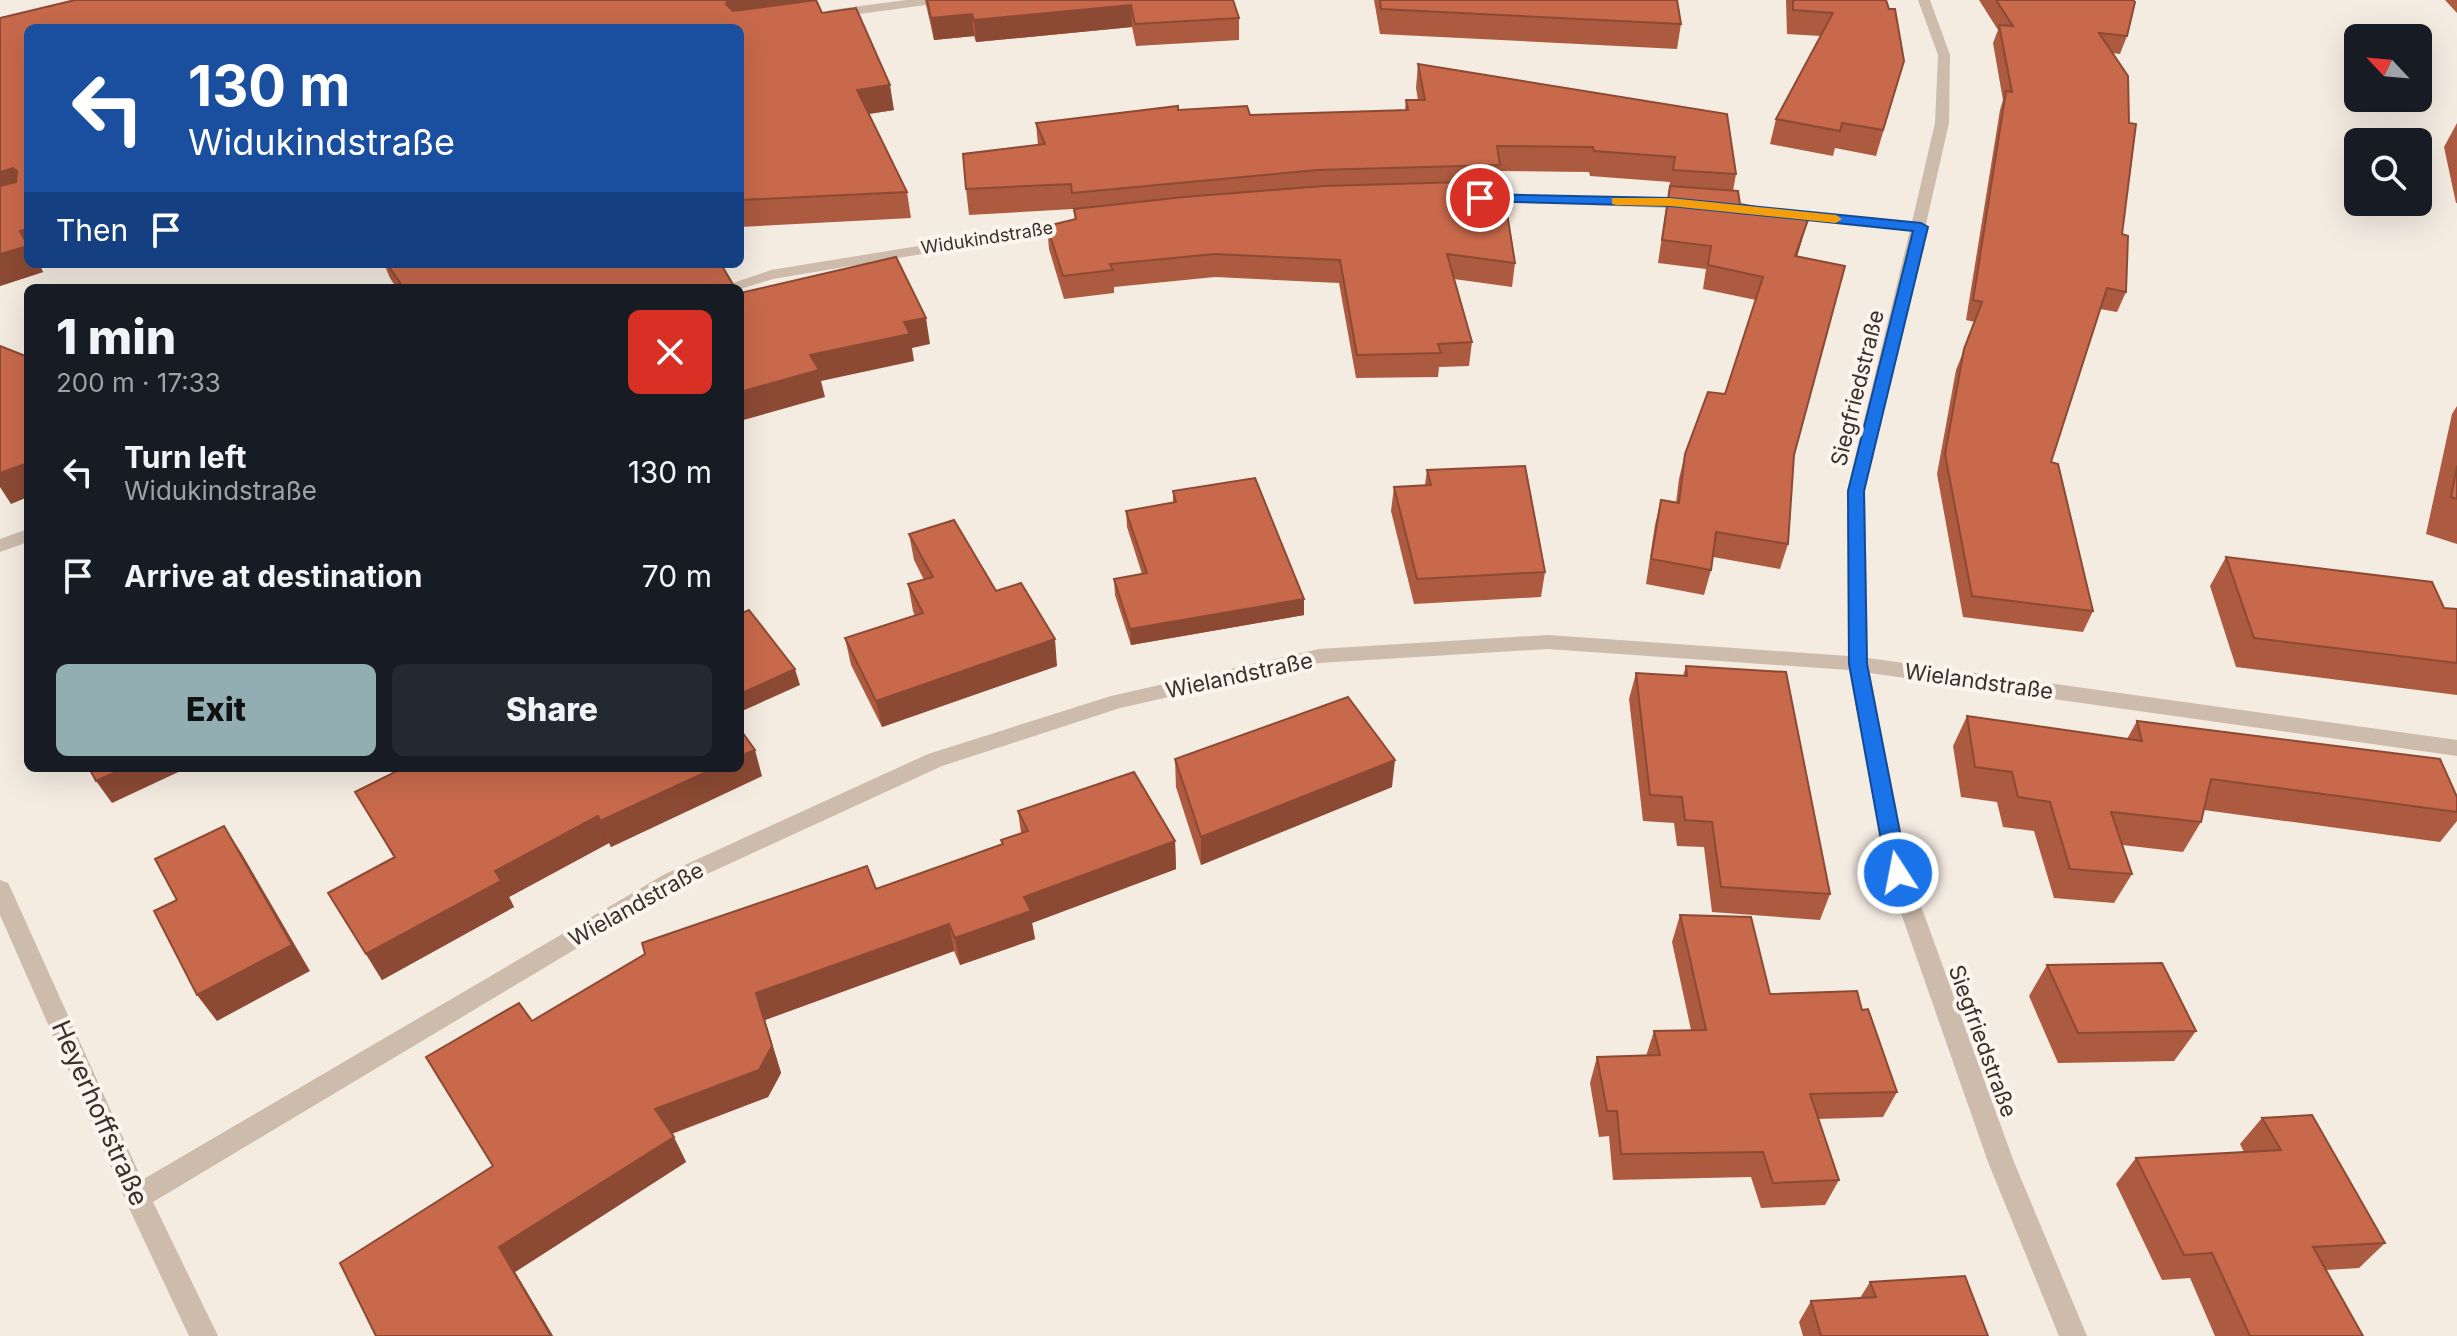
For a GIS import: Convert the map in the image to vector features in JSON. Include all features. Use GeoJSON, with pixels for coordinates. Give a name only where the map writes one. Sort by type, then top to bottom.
{"type":"FeatureCollection","features":[{"type":"Feature","properties":{"kind":"street"},"geometry":{"type":"LineString","coordinates":[[813,17],[884,2],[933,0]]}},
{"type":"Feature","properties":{"kind":"street","name":"Siegfriedstraße"},"geometry":{"type":"LineString","coordinates":[[1924,0],[1944,55],[1942,123],[1921,227],[1856,491],[1858,664],[1898,873],[2001,1162],[2073,1336]]}},
{"type":"Feature","properties":{"kind":"street"},"geometry":{"type":"LineString","coordinates":[[1464,198],[1670,202],[1717,207]]}},
{"type":"Feature","properties":{"kind":"street"},"geometry":{"type":"LineString","coordinates":[[1764,212],[1921,227]]}},
{"type":"Feature","properties":{"kind":"street","name":"Widukindstraße"},"geometry":{"type":"LineString","coordinates":[[742,284],[786,273],[986,237],[1093,222]]}},
{"type":"Feature","properties":{"kind":"street"},"geometry":{"type":"LineString","coordinates":[[0,546],[24,537]]}},
{"type":"Feature","properties":{"kind":"street","name":"Wielandstraße"},"geometry":{"type":"LineString","coordinates":[[137,1197],[673,880],[935,760],[1118,701],[1319,656],[1548,642],[1858,664],[2457,748]]}},
{"type":"Feature","properties":{"kind":"street","name":"Heyerhoffstraße"},"geometry":{"type":"LineString","coordinates":[[0,889],[137,1197],[204,1336]]}},
{"type":"Feature","properties":{"kind":"building"},"geometry":{"type":"Polygon","coordinates":[[[75,0],[736,0],[726,4],[733,11],[816,0],[822,13],[856,8],[890,85],[857,90],[907,192],[744,200],[744,24],[24,24],[24,230],[20,231],[24,247],[0,254],[0,186],[16,182],[17,171],[13,168],[0,172],[0,18],[75,0]]]}},
{"type":"Feature","properties":{"kind":"building"},"geometry":{"type":"Polygon","coordinates":[[[927,0],[1233,0],[1239,18],[1135,24],[1131,5],[974,20],[972,14],[931,18],[927,0]]]}},
{"type":"Feature","properties":{"kind":"building"},"geometry":{"type":"Polygon","coordinates":[[[1380,0],[1677,0],[1681,24],[1381,9],[1380,0]]]}},
{"type":"Feature","properties":{"kind":"building"},"geometry":{"type":"Polygon","coordinates":[[[1793,0],[1886,0],[1889,9],[1895,9],[1904,61],[1883,130],[1842,123],[1840,131],[1776,119],[1833,13],[1793,10],[1793,0]]]}},
{"type":"Feature","properties":{"kind":"building"},"geometry":{"type":"Polygon","coordinates":[[[1996,0],[2135,2],[2127,36],[2099,33],[2128,76],[2129,123],[2136,124],[2122,234],[2128,236],[2126,292],[2107,288],[2051,462],[2058,464],[2093,611],[1972,596],[1945,454],[1964,349],[1982,302],[1973,300],[2006,91],[2012,92],[1999,25],[2013,26],[1996,0]]]}},
{"type":"Feature","properties":{"kind":"building"},"geometry":{"type":"Polygon","coordinates":[[[1418,64],[1727,114],[1736,174],[1673,170],[1675,157],[1594,151],[1593,147],[1497,146],[1500,165],[1317,170],[1072,193],[1071,184],[966,189],[963,154],[1045,144],[1036,123],[1178,106],[1178,110],[1247,106],[1250,115],[1408,110],[1406,100],[1425,100],[1418,64]]]}},
{"type":"Feature","properties":{"kind":"building"},"geometry":{"type":"Polygon","coordinates":[[[1502,182],[1515,263],[1447,254],[1472,342],[1438,344],[1441,353],[1357,355],[1340,260],[1215,254],[1110,264],[1113,270],[1063,276],[1047,226],[1076,219],[1074,209],[1184,197],[1324,186],[1502,182]]]}},
{"type":"Feature","properties":{"kind":"building"},"geometry":{"type":"Polygon","coordinates":[[[1670,186],[1738,191],[1740,204],[1809,217],[1795,256],[1845,266],[1794,455],[1788,544],[1716,532],[1711,570],[1651,559],[1661,500],[1679,503],[1685,454],[1708,392],[1725,394],[1763,277],[1708,265],[1711,246],[1662,240],[1670,186]]]}},
{"type":"Feature","properties":{"kind":"building"},"geometry":{"type":"Polygon","coordinates":[[[896,257],[926,318],[904,322],[910,334],[810,355],[819,370],[744,391],[744,292],[896,257]]]}},
{"type":"Feature","properties":{"kind":"building"},"geometry":{"type":"Polygon","coordinates":[[[390,268],[723,268],[733,284],[401,284],[390,268]]]}},
{"type":"Feature","properties":{"kind":"building"},"geometry":{"type":"Polygon","coordinates":[[[0,346],[24,355],[24,464],[0,473],[0,346]]]}},
{"type":"Feature","properties":{"kind":"building"},"geometry":{"type":"Polygon","coordinates":[[[1525,466],[1545,572],[1417,579],[1394,487],[1431,485],[1427,470],[1525,466]]]}},
{"type":"Feature","properties":{"kind":"building"},"geometry":{"type":"Polygon","coordinates":[[[2457,466],[2457,499],[2451,497],[2457,466]]]}},
{"type":"Feature","properties":{"kind":"building"},"geometry":{"type":"Polygon","coordinates":[[[1255,478],[1304,599],[1130,629],[1114,579],[1147,573],[1126,511],[1176,502],[1173,491],[1255,478]]]}},
{"type":"Feature","properties":{"kind":"building"},"geometry":{"type":"Polygon","coordinates":[[[954,520],[996,591],[1021,583],[1055,639],[876,701],[845,638],[923,613],[908,584],[933,577],[909,534],[954,520]]]}},
{"type":"Feature","properties":{"kind":"building"},"geometry":{"type":"Polygon","coordinates":[[[2226,557],[2432,582],[2444,608],[2457,609],[2457,663],[2254,638],[2226,557]]]}},
{"type":"Feature","properties":{"kind":"building"},"geometry":{"type":"Polygon","coordinates":[[[749,610],[795,669],[744,692],[744,612],[749,610]]]}},
{"type":"Feature","properties":{"kind":"building"},"geometry":{"type":"Polygon","coordinates":[[[1686,666],[1786,672],[1830,894],[1721,887],[1712,822],[1685,820],[1682,797],[1650,795],[1636,673],[1687,676],[1686,666]]]}},
{"type":"Feature","properties":{"kind":"building"},"geometry":{"type":"Polygon","coordinates":[[[1348,697],[1395,760],[1201,837],[1175,759],[1348,697]]]}},
{"type":"Feature","properties":{"kind":"building"},"geometry":{"type":"Polygon","coordinates":[[[1967,716],[2142,741],[2137,721],[2440,759],[2457,797],[2457,812],[2211,779],[2201,822],[2111,812],[2132,874],[2070,869],[2050,802],[2018,797],[2012,772],[1975,767],[1967,716]]]}},
{"type":"Feature","properties":{"kind":"building"},"geometry":{"type":"Polygon","coordinates":[[[744,735],[755,750],[744,754],[744,735]]]}},
{"type":"Feature","properties":{"kind":"building"},"geometry":{"type":"Polygon","coordinates":[[[91,772],[116,772],[96,781],[91,772]]]}},
{"type":"Feature","properties":{"kind":"building"},"geometry":{"type":"Polygon","coordinates":[[[395,772],[706,772],[600,821],[598,816],[495,871],[501,881],[366,954],[328,893],[395,857],[355,792],[395,772]]]}},
{"type":"Feature","properties":{"kind":"building"},"geometry":{"type":"Polygon","coordinates":[[[1134,772],[1175,841],[1024,897],[1031,911],[955,938],[949,924],[756,993],[772,1046],[759,1070],[655,1109],[674,1137],[499,1247],[551,1336],[376,1336],[340,1263],[493,1166],[426,1057],[519,1003],[532,1021],[645,954],[642,943],[867,866],[876,889],[1003,844],[1001,840],[1028,831],[1018,811],[1134,772]]]}},
{"type":"Feature","properties":{"kind":"building"},"geometry":{"type":"Polygon","coordinates":[[[224,826],[292,945],[197,995],[154,911],[177,900],[155,859],[224,826]]]}},
{"type":"Feature","properties":{"kind":"building"},"geometry":{"type":"Polygon","coordinates":[[[1680,915],[1751,917],[1770,994],[1857,991],[1862,1010],[1868,1009],[1897,1092],[1810,1094],[1839,1180],[1773,1183],[1763,1152],[1621,1154],[1617,1111],[1607,1111],[1597,1057],[1660,1055],[1654,1031],[1706,1030],[1680,915]]]}},
{"type":"Feature","properties":{"kind":"building"},"geometry":{"type":"Polygon","coordinates":[[[2162,963],[2196,1031],[2078,1033],[2047,965],[2162,963]]]}},
{"type":"Feature","properties":{"kind":"building"},"geometry":{"type":"Polygon","coordinates":[[[2312,1115],[2385,1243],[2313,1247],[2363,1336],[2250,1336],[2212,1253],[2184,1255],[2136,1158],[2281,1150],[2262,1118],[2312,1115]]]}},
{"type":"Feature","properties":{"kind":"building"},"geometry":{"type":"Polygon","coordinates":[[[1965,1276],[1988,1336],[1821,1336],[1811,1301],[1876,1297],[1870,1282],[1965,1276]]]}},
{"type":"Feature","properties":{"kind":"slow traffic"},"geometry":{"type":"LineString","coordinates":[[1617,201],[1670,202],[1836,219]]}},
{"type":"Feature","properties":{"kind":"route"},"geometry":{"type":"LineString","coordinates":[[1480,198],[1670,202],[1921,227],[1856,491],[1858,664],[1898,873]]}}]}
